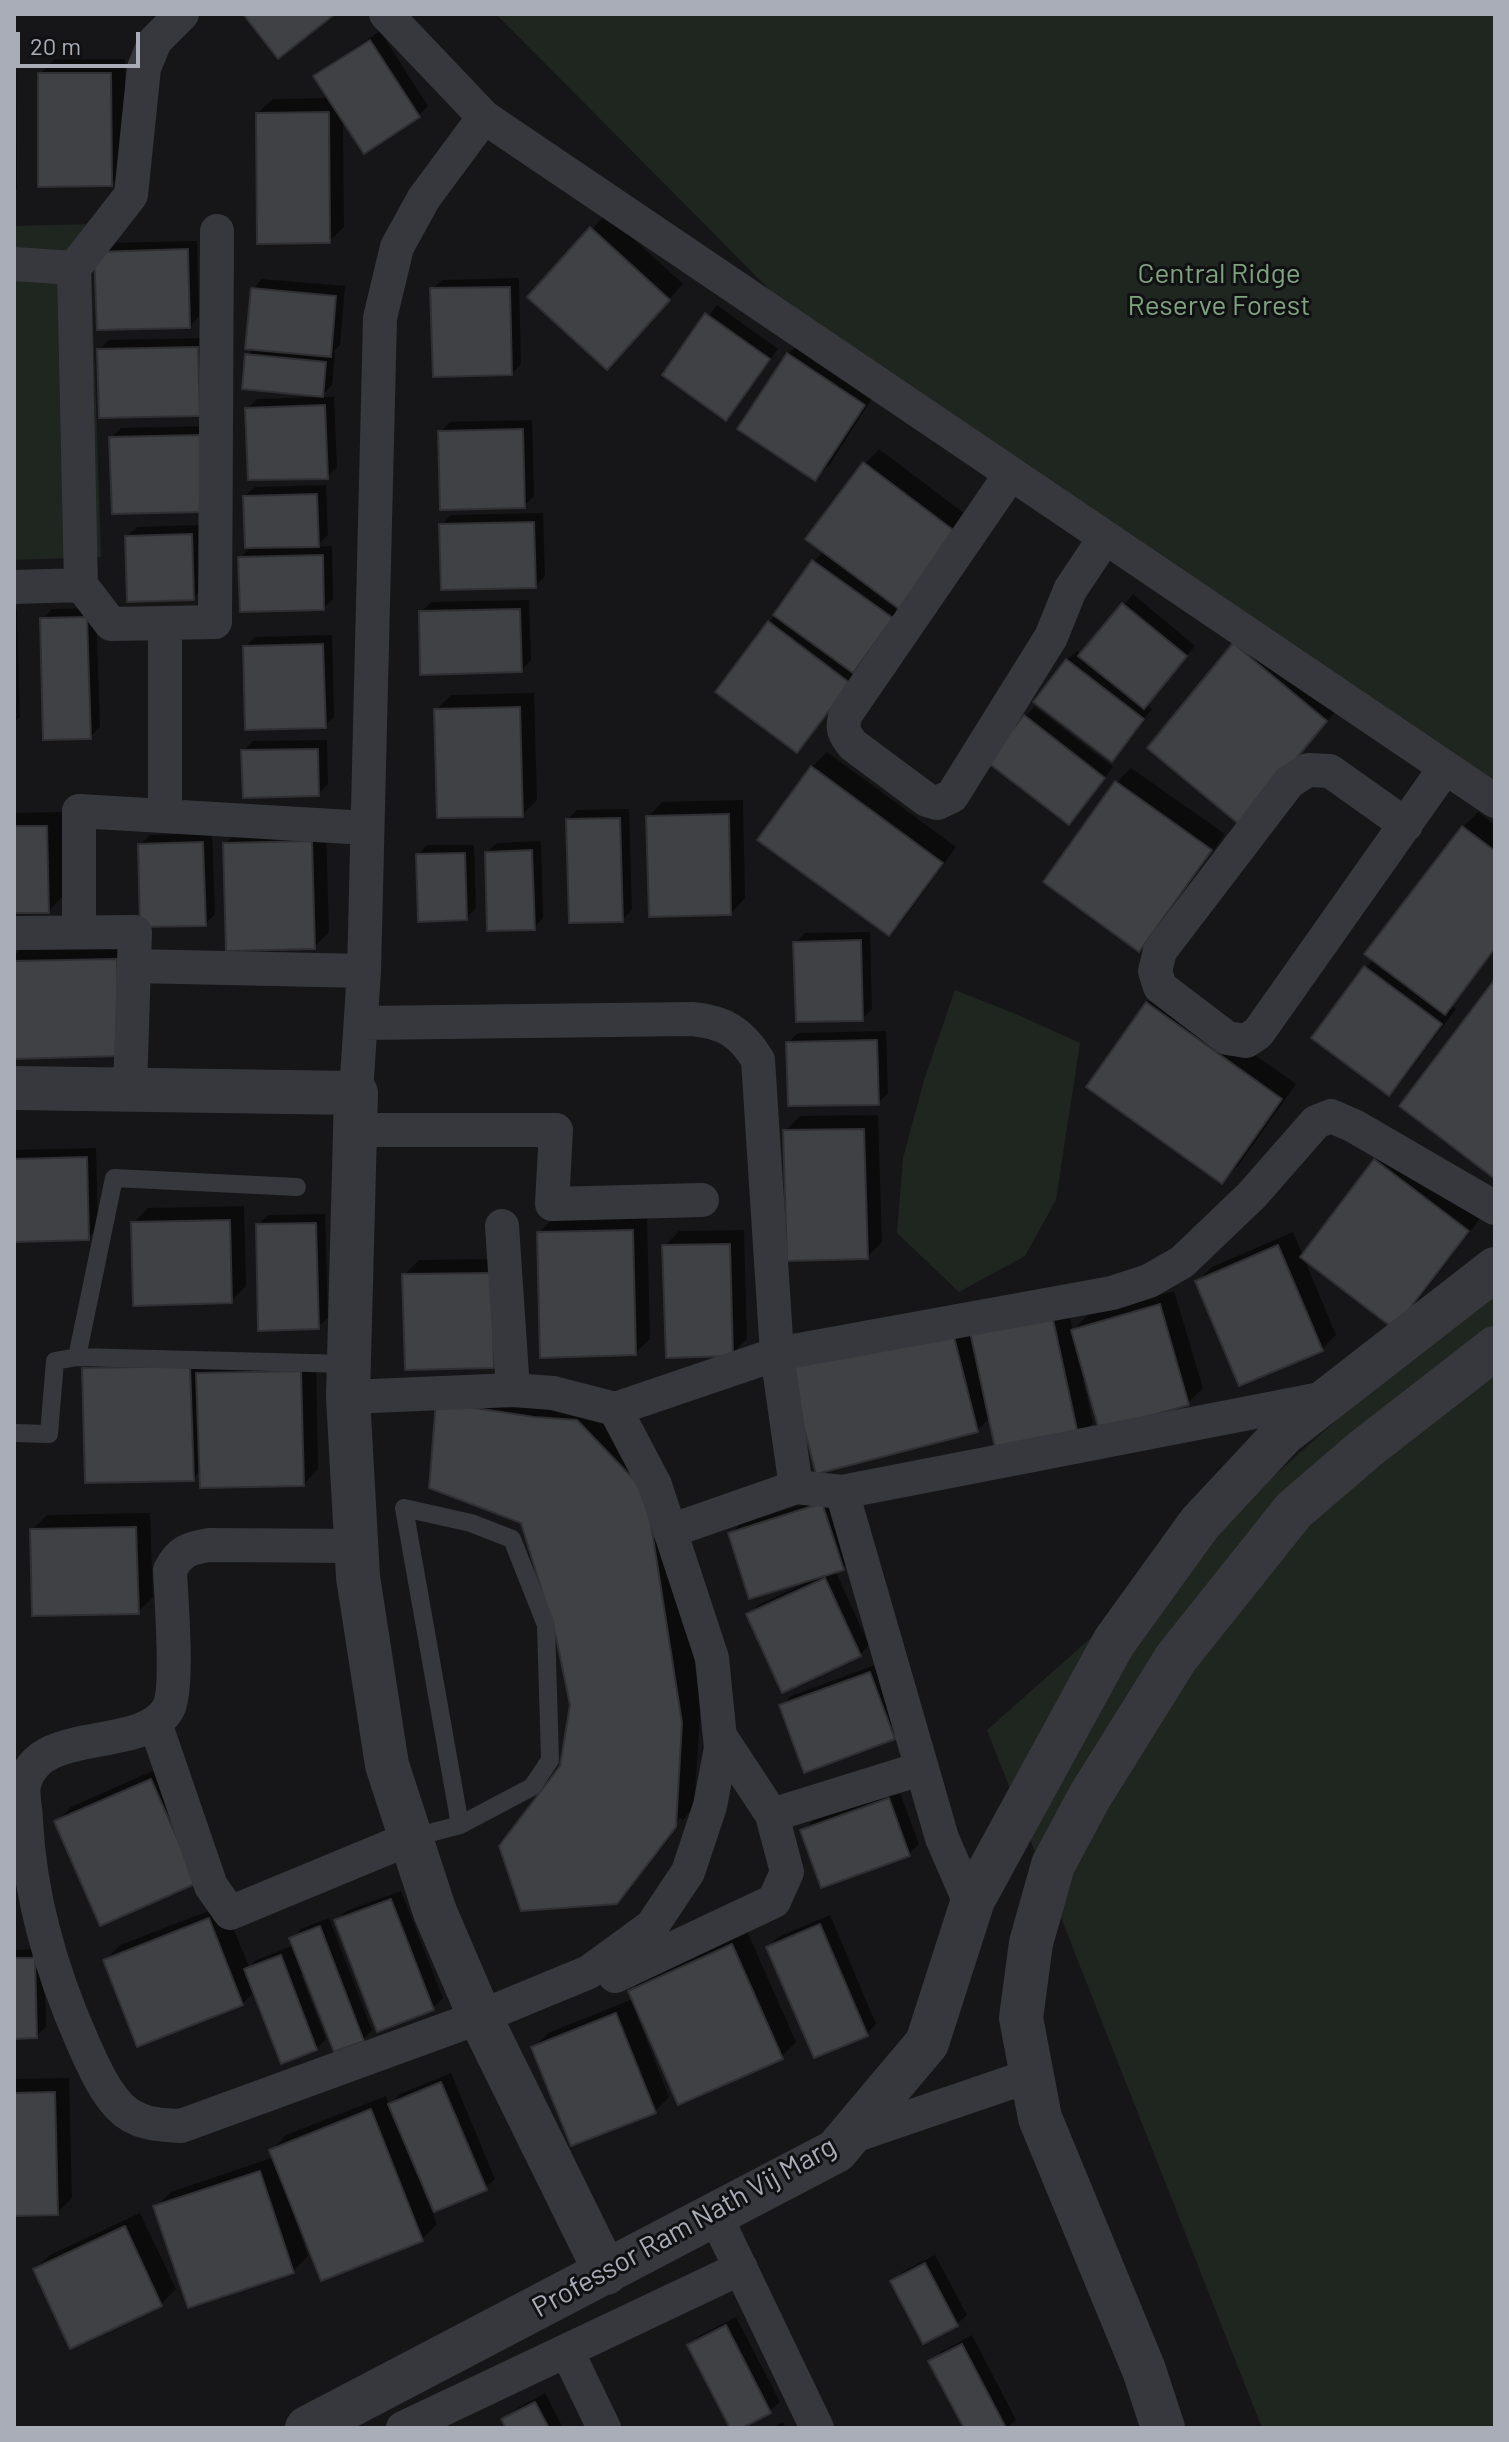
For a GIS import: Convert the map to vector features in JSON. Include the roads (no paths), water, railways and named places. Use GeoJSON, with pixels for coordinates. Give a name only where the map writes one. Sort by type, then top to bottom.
{"type":"FeatureCollection","features":[{"type":"Feature","properties":{"kind":"street"},"geometry":{"type":"LineString","coordinates":[[182,14],[155,41],[144,68],[131,195],[74,268],[81,585],[111,624],[215,622],[217,231]]}},
{"type":"Feature","properties":{"kind":"street"},"geometry":{"type":"LineString","coordinates":[[386,14],[484,117],[1495,801]]}},
{"type":"Feature","properties":{"kind":"street"},"geometry":{"type":"LineString","coordinates":[[484,117],[424,198],[397,247],[380,318],[364,971],[356,1112],[349,1380],[358,1577],[387,1765],[435,1912],[480,2017],[606,2273]]}},
{"type":"Feature","properties":{"kind":"street"},"geometry":{"type":"LineString","coordinates":[[14,264],[74,268]]}},
{"type":"Feature","properties":{"kind":"street"},"geometry":{"type":"LineString","coordinates":[[1010,475],[846,714],[842,725],[853,745],[927,800],[937,803],[952,796],[1051,637],[1070,590],[1104,539]]}},
{"type":"Feature","properties":{"kind":"street"},"geometry":{"type":"LineString","coordinates":[[14,587],[81,585]]}},
{"type":"Feature","properties":{"kind":"street"},"geometry":{"type":"LineString","coordinates":[[165,623],[165,816]]}},
{"type":"Feature","properties":{"kind":"street"},"geometry":{"type":"LineString","coordinates":[[1406,825],[1330,771],[1308,770],[1289,782],[1160,951],[1155,971],[1160,987],[1227,1038],[1246,1041],[1258,1033],[1406,825],[1445,768]]}},
{"type":"Feature","properties":{"kind":"street"},"geometry":{"type":"LineString","coordinates":[[79,932],[79,811],[367,828]]}},
{"type":"Feature","properties":{"kind":"street"},"geometry":{"type":"LineString","coordinates":[[14,933],[135,932],[130,1089]]}},
{"type":"Feature","properties":{"kind":"street"},"geometry":{"type":"LineString","coordinates":[[134,966],[364,971]]}},
{"type":"Feature","properties":{"kind":"street"},"geometry":{"type":"LineString","coordinates":[[362,1023],[692,1019],[716,1022],[747,1041],[758,1060],[777,1354],[796,1487]]}},
{"type":"Feature","properties":{"kind":"street"},"geometry":{"type":"LineString","coordinates":[[14,1088],[130,1089],[556,1130],[552,1204],[702,1200]]}},
{"type":"Feature","properties":{"kind":"street"},"geometry":{"type":"LineString","coordinates":[[349,1380],[553,1393],[615,1409],[777,1354],[1112,1293],[1149,1281],[1182,1262],[1252,1195],[1308,1128],[1323,1117],[1331,1116],[1354,1126],[1495,1208]]}},
{"type":"Feature","properties":{"kind":"street"},"geometry":{"type":"LineString","coordinates":[[502,1226],[513,1390]]}},
{"type":"Feature","properties":{"kind":"street","name":"Professor Ram Nath Vij Marg"},"geometry":{"type":"LineString","coordinates":[[307,2428],[836,2151],[927,2043],[971,1905],[1114,1642],[1200,1523],[1283,1434],[1495,1269]]}},
{"type":"Feature","properties":{"kind":"street"},"geometry":{"type":"LineString","coordinates":[[1163,2428],[1144,2370],[1040,2118],[1021,2018],[1031,1943],[1053,1865],[1090,1796],[1176,1658],[1294,1510],[1365,1449],[1495,1348]]}},
{"type":"Feature","properties":{"kind":"street"},"geometry":{"type":"LineString","coordinates":[[670,1531],[796,1487],[842,1492],[1330,1397]]}},
{"type":"Feature","properties":{"kind":"street"},"geometry":{"type":"LineString","coordinates":[[357,1546],[209,1545],[190,1548],[177,1556],[170,1570],[172,1683],[169,1708],[155,1723],[134,1731],[63,1748],[37,1762],[24,1784],[27,1852],[42,1929],[63,1998],[97,2075],[121,2108],[147,2124],[181,2126],[480,2017],[589,1972],[652,1926],[688,1872],[710,1806],[721,1748],[712,1658],[655,1485],[615,1409]]}},
{"type":"Feature","properties":{"kind":"street"},"geometry":{"type":"LineString","coordinates":[[842,1492],[920,1769],[942,1838],[971,1905]]}},
{"type":"Feature","properties":{"kind":"street"},"geometry":{"type":"LineString","coordinates":[[155,1723],[211,1886],[230,1913],[411,1838]]}},
{"type":"Feature","properties":{"kind":"street"},"geometry":{"type":"LineString","coordinates":[[615,1976],[774,1901],[787,1872],[772,1815],[720,1736]]}},
{"type":"Feature","properties":{"kind":"street"},"geometry":{"type":"LineString","coordinates":[[772,1815],[920,1769]]}},
{"type":"Feature","properties":{"kind":"street"},"geometry":{"type":"LineString","coordinates":[[845,2139],[1032,2075]]}},
{"type":"Feature","properties":{"kind":"street"},"geometry":{"type":"LineString","coordinates":[[715,2215],[817,2428]]}},
{"type":"Feature","properties":{"kind":"street"},"geometry":{"type":"LineString","coordinates":[[403,2428],[741,2268]]}},
{"type":"Feature","properties":{"kind":"street"},"geometry":{"type":"LineString","coordinates":[[567,2351],[604,2428]]}},
{"type":"Feature","properties":{"kind":"lane"},"geometry":{"type":"LineString","coordinates":[[77,1357],[114,1178],[297,1187]]}},
{"type":"Feature","properties":{"kind":"lane"},"geometry":{"type":"LineString","coordinates":[[14,1433],[49,1434],[55,1361],[77,1357],[349,1380]]}},
{"type":"Feature","properties":{"kind":"lane"},"geometry":{"type":"LineString","coordinates":[[411,1838],[460,1825],[532,1787],[550,1760],[546,1625],[512,1539],[471,1523],[404,1508],[460,1825]]}},
{"type":"Feature","properties":{"kind":"park label","name":"Central Ridge Reserve Forest"},"geometry":{"type":"Point","coordinates":[1219,290]}}]}
